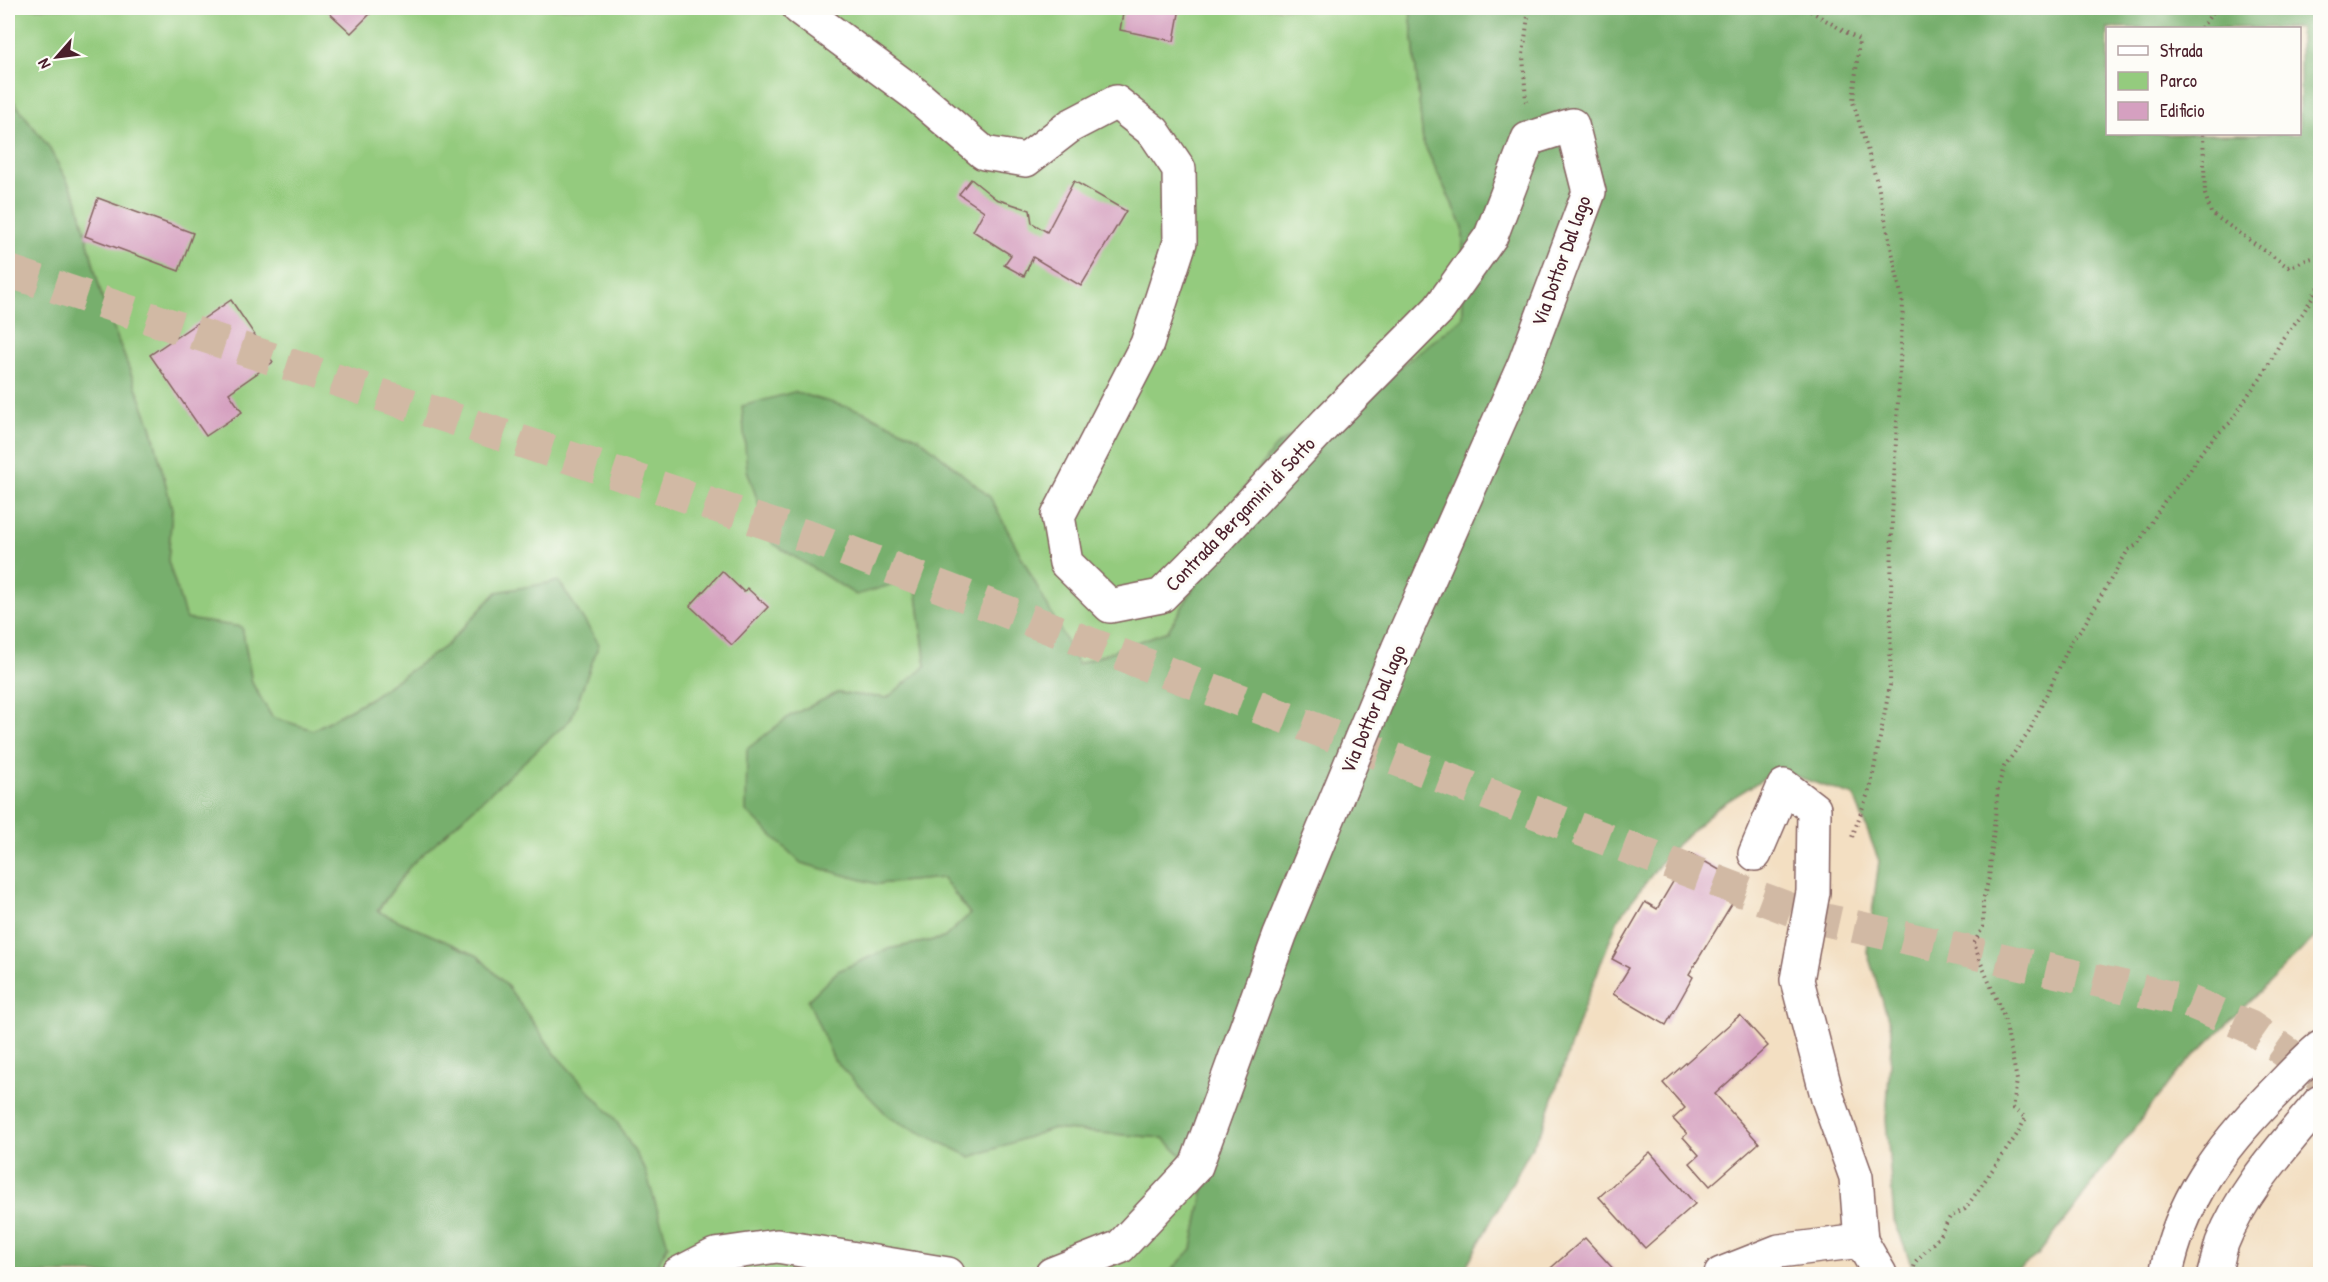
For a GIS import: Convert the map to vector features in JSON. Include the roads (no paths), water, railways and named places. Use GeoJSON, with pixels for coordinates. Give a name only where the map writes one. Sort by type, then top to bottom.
{"type":"FeatureCollection","features":[{"type":"Feature","properties":{"kind":"main road","name":"Contrada Bergamini di Sotto"},"geometry":{"type":"LineString","coordinates":[[799,8],[915,94],[984,153],[1026,160],[1070,126],[1116,102],[1154,132],[1179,169],[1180,242],[1147,344],[1058,516],[1066,563],[1110,606],[1161,596],[1327,422],[1439,309],[1491,236],[1528,139]]}},
{"type":"Feature","properties":{"kind":"main road","name":"Via Dottor Dal lago"},"geometry":{"type":"LineString","coordinates":[[1052,1275],[1120,1247],[1196,1167],[1280,935],[1398,650],[1524,365],[1589,192],[1572,125],[1528,139]]}},
{"type":"Feature","properties":{"kind":"main road"},"geometry":{"type":"LineString","coordinates":[[1755,854],[1784,786],[1814,809],[1813,892],[1797,980],[1828,1100],[1856,1177],[1861,1241],[1880,1275]]}},
{"type":"Feature","properties":{"kind":"main road"},"geometry":{"type":"LineString","coordinates":[[2166,1275],[2177,1234],[2193,1197],[2213,1162],[2242,1126],[2320,1048]]}},
{"type":"Feature","properties":{"kind":"main road"},"geometry":{"type":"LineString","coordinates":[[2214,1275],[2222,1243],[2245,1198],[2320,1102]]}},
{"type":"Feature","properties":{"kind":"main road"},"geometry":{"type":"LineString","coordinates":[[1721,1275],[1779,1251],[1861,1241]]}},
{"type":"Feature","properties":{"kind":"main road"},"geometry":{"type":"LineString","coordinates":[[678,1275],[715,1255],[777,1246],[948,1275]]}},
{"type":"Feature","properties":{"kind":"tunnel"},"geometry":{"type":"LineString","coordinates":[[8,271],[818,540],[1808,916],[2188,1001],[2250,1027],[2320,1076]]}}]}
